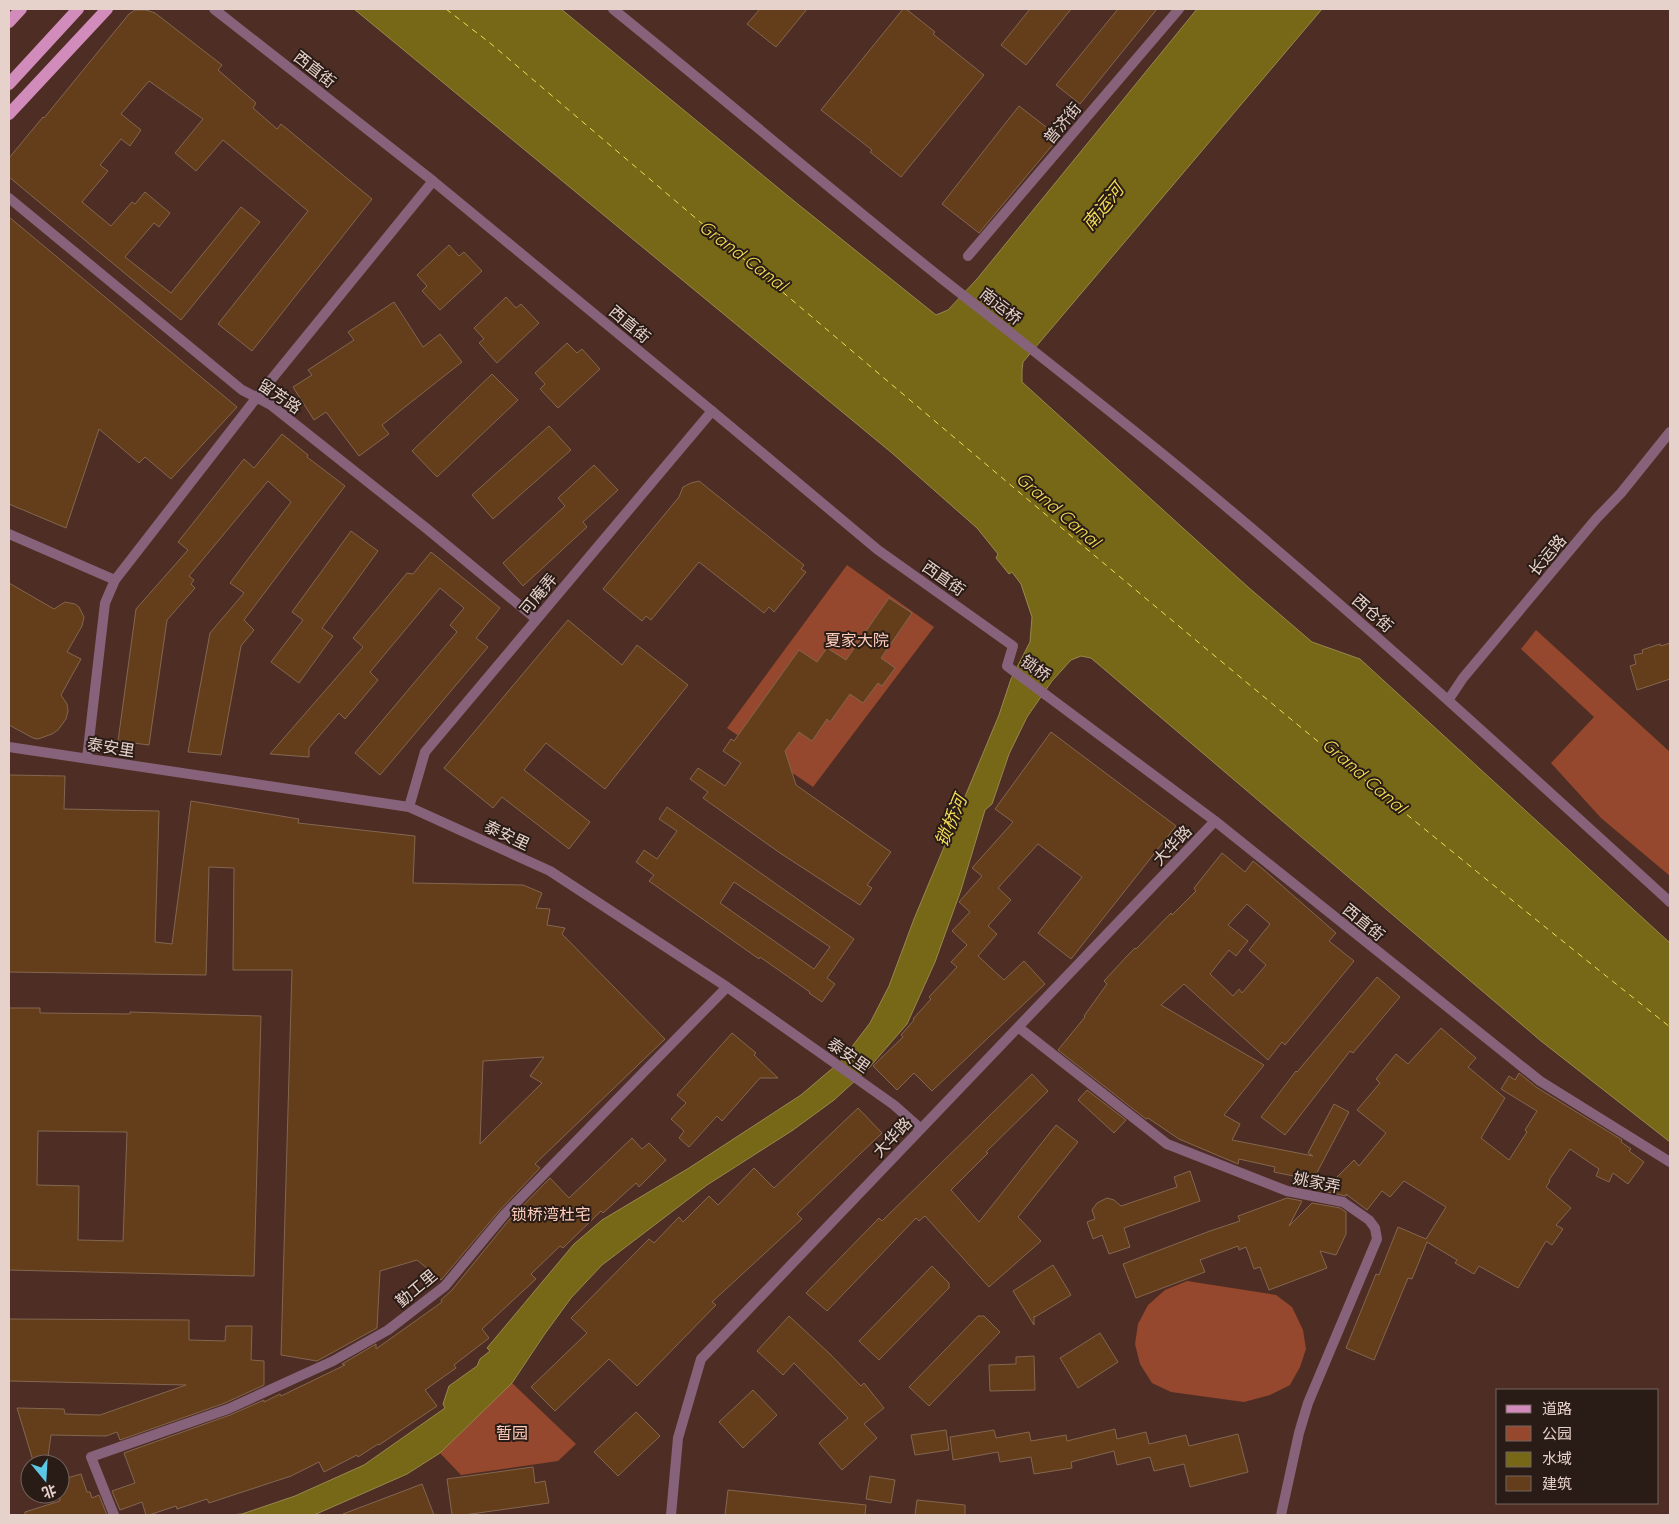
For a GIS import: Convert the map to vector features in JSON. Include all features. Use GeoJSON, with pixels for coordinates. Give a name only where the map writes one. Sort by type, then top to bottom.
{"type":"FeatureCollection","features":[{"type":"Feature","properties":{"kind":"main road"},"geometry":{"type":"LineString","coordinates":[[9,22],[21,9]]}},
{"type":"Feature","properties":{"kind":"main road"},"geometry":{"type":"LineString","coordinates":[[9,84],[78,9]]}},
{"type":"Feature","properties":{"kind":"main road"},"geometry":{"type":"LineString","coordinates":[[9,114],[107,9]]}},
{"type":"Feature","properties":{"kind":"street","name":"西直街"},"geometry":{"type":"LineString","coordinates":[[214,9],[433,181],[878,550],[1013,646],[1007,666]]}},
{"type":"Feature","properties":{"kind":"street","name":"南运桥"},"geometry":{"type":"LineString","coordinates":[[613,9],[940,277],[1044,358]]}},
{"type":"Feature","properties":{"kind":"street","name":"普济街"},"geometry":{"type":"LineString","coordinates":[[968,256],[1179,9]]}},
{"type":"Feature","properties":{"kind":"street"},"geometry":{"type":"LineString","coordinates":[[87,758],[105,603],[115,580],[257,397],[433,181]]}},
{"type":"Feature","properties":{"kind":"street","name":"留芳路"},"geometry":{"type":"LineString","coordinates":[[9,198],[242,390],[279,411],[426,528],[536,619]]}},
{"type":"Feature","properties":{"kind":"street","name":"西仓街"},"geometry":{"type":"LineString","coordinates":[[1044,358],[1211,494],[1449,699],[1670,902]]}},
{"type":"Feature","properties":{"kind":"street","name":"可庵弄"},"geometry":{"type":"LineString","coordinates":[[409,807],[425,752],[712,411]]}},
{"type":"Feature","properties":{"kind":"street","name":"长运路"},"geometry":{"type":"LineString","coordinates":[[1449,699],[1463,678],[1596,519],[1621,493],[1670,432]]}},
{"type":"Feature","properties":{"kind":"street"},"geometry":{"type":"LineString","coordinates":[[9,534],[115,580]]}},
{"type":"Feature","properties":{"kind":"street","name":"锁桥"},"geometry":{"type":"LineString","coordinates":[[1007,666],[1046,694]]}},
{"type":"Feature","properties":{"kind":"street","name":"西直街"},"geometry":{"type":"LineString","coordinates":[[1046,694],[1215,821],[1540,1081],[1670,1162]]}},
{"type":"Feature","properties":{"kind":"street","name":"泰安里"},"geometry":{"type":"LineString","coordinates":[[9,747],[409,807],[550,871],[727,987],[894,1105],[921,1129]]}},
{"type":"Feature","properties":{"kind":"street","name":"大华路"},"geometry":{"type":"LineString","coordinates":[[671,1515],[678,1438],[701,1358],[1215,821]]}},
{"type":"Feature","properties":{"kind":"street","name":"勤工里"},"geometry":{"type":"LineString","coordinates":[[114,1515],[91,1458],[228,1409],[333,1361],[388,1330],[445,1286],[504,1214],[727,987]]}},
{"type":"Feature","properties":{"kind":"street","name":"姚家弄"},"geometry":{"type":"LineString","coordinates":[[1018,1026],[1167,1144],[1287,1191],[1343,1202],[1369,1220],[1375,1228],[1377,1239],[1308,1403],[1298,1433],[1281,1515]]}},
{"type":"Feature","properties":{"kind":"green space","name":"夏家大院"},"geometry":{"type":"Polygon","coordinates":[[[847,565],[934,627],[813,787],[727,728],[847,565]]]}},
{"type":"Feature","properties":{"kind":"green space"},"geometry":{"type":"Polygon","coordinates":[[[1536,630],[1670,752],[1670,876],[1601,818],[1551,763],[1594,717],[1521,649],[1536,630]]]}},
{"type":"Feature","properties":{"kind":"green space"},"geometry":{"type":"Polygon","coordinates":[[[1187,1281],[1276,1295],[1292,1307],[1303,1330],[1306,1349],[1300,1367],[1290,1385],[1270,1395],[1244,1402],[1171,1392],[1152,1383],[1140,1364],[1135,1344],[1138,1324],[1148,1305],[1165,1290],[1187,1281]]]}},
{"type":"Feature","properties":{"kind":"green space","name":"暂园"},"geometry":{"type":"Polygon","coordinates":[[[512,1383],[576,1444],[558,1461],[461,1475],[440,1453],[512,1383]]]}},
{"type":"Feature","properties":{"kind":"water"},"geometry":{"type":"Polygon","coordinates":[[[354,9],[561,9],[936,315],[948,310],[977,279],[1197,9],[1322,9],[1023,362],[1022,382],[1248,587],[1312,642],[1360,659],[1670,943],[1670,1142],[1541,1041],[1091,658],[1081,656],[1071,660],[1052,681],[1027,717],[1009,754],[992,804],[985,810],[961,890],[935,962],[907,1024],[868,1069],[834,1100],[793,1130],[707,1185],[602,1265],[571,1298],[512,1383],[440,1453],[407,1474],[314,1515],[230,1515],[242,1514],[295,1496],[364,1465],[445,1408],[443,1404],[449,1386],[477,1366],[480,1359],[490,1351],[487,1348],[574,1244],[602,1220],[689,1168],[801,1095],[841,1061],[870,1023],[889,986],[914,919],[999,715],[1011,679],[1030,642],[1032,617],[1021,584],[1012,572],[1009,574],[996,558],[998,554],[977,528],[892,453],[354,9]]]}},
{"type":"Feature","properties":{"kind":"building"},"geometry":{"type":"Polygon","coordinates":[[[760,9],[807,9],[776,47],[747,24],[760,9]]]}},
{"type":"Feature","properties":{"kind":"building"},"geometry":{"type":"Polygon","coordinates":[[[903,9],[906,9],[935,32],[933,34],[984,75],[901,177],[870,152],[872,150],[821,110],[903,9]]]}},
{"type":"Feature","properties":{"kind":"building"},"geometry":{"type":"Polygon","coordinates":[[[1030,9],[1071,9],[1026,65],[1001,45],[1030,9]]]}},
{"type":"Feature","properties":{"kind":"building"},"geometry":{"type":"Polygon","coordinates":[[[1118,9],[1157,9],[1080,104],[1056,85],[1118,9]]]}},
{"type":"Feature","properties":{"kind":"building"},"geometry":{"type":"Polygon","coordinates":[[[135,10],[146,10],[155,13],[222,65],[218,70],[256,103],[253,108],[277,129],[281,124],[372,199],[252,351],[218,324],[308,211],[223,140],[196,171],[175,153],[203,119],[149,81],[121,114],[141,130],[130,146],[121,139],[100,165],[108,171],[82,202],[111,226],[132,202],[135,204],[145,192],[170,213],[159,227],[154,223],[125,257],[171,293],[241,207],[260,222],[181,320],[9,177],[9,158],[129,14],[135,10]]]}},
{"type":"Feature","properties":{"kind":"building"},"geometry":{"type":"Polygon","coordinates":[[[1019,106],[1059,137],[979,233],[942,204],[1019,106]]]}},
{"type":"Feature","properties":{"kind":"building"},"geometry":{"type":"Polygon","coordinates":[[[9,217],[237,407],[171,479],[145,457],[139,463],[99,429],[66,528],[9,504],[9,217]]]}},
{"type":"Feature","properties":{"kind":"building"},"geometry":{"type":"Polygon","coordinates":[[[449,245],[459,256],[464,252],[482,271],[440,310],[422,291],[427,286],[417,275],[449,245]]]}},
{"type":"Feature","properties":{"kind":"building"},"geometry":{"type":"Polygon","coordinates":[[[506,297],[516,308],[521,304],[539,323],[497,363],[479,343],[484,339],[474,328],[506,297]]]}},
{"type":"Feature","properties":{"kind":"building"},"geometry":{"type":"Polygon","coordinates":[[[394,302],[423,347],[440,334],[462,362],[382,425],[389,434],[359,456],[326,412],[314,420],[293,387],[312,375],[308,370],[354,340],[348,332],[394,302]]]}},
{"type":"Feature","properties":{"kind":"building"},"geometry":{"type":"Polygon","coordinates":[[[567,343],[577,353],[582,349],[600,369],[558,408],[540,389],[545,384],[535,373],[567,343]]]}},
{"type":"Feature","properties":{"kind":"building"},"geometry":{"type":"Polygon","coordinates":[[[492,374],[518,400],[437,477],[412,451],[492,374]]]}},
{"type":"Feature","properties":{"kind":"building"},"geometry":{"type":"Polygon","coordinates":[[[549,426],[571,450],[493,519],[472,495],[549,426]]]}},
{"type":"Feature","properties":{"kind":"building"},"geometry":{"type":"Polygon","coordinates":[[[282,434],[308,455],[307,457],[345,486],[244,620],[254,630],[241,646],[221,755],[188,752],[210,633],[244,593],[230,583],[291,502],[268,481],[189,576],[194,580],[191,584],[195,588],[167,620],[149,745],[118,741],[136,609],[188,550],[178,542],[244,459],[254,468],[282,434]]]}},
{"type":"Feature","properties":{"kind":"building"},"geometry":{"type":"Polygon","coordinates":[[[594,465],[618,490],[583,522],[587,527],[523,586],[503,563],[565,506],[558,498],[594,465]]]}},
{"type":"Feature","properties":{"kind":"building"},"geometry":{"type":"Polygon","coordinates":[[[699,481],[804,565],[801,569],[806,572],[774,612],[769,607],[764,613],[699,562],[651,620],[646,616],[642,621],[603,589],[679,497],[683,487],[699,481]]]}},
{"type":"Feature","properties":{"kind":"building"},"geometry":{"type":"Polygon","coordinates":[[[351,531],[378,551],[322,628],[333,636],[299,683],[271,662],[303,620],[292,612],[351,531]]]}},
{"type":"Feature","properties":{"kind":"building"},"geometry":{"type":"Polygon","coordinates":[[[431,552],[500,608],[476,638],[488,647],[380,775],[355,753],[457,632],[450,625],[464,608],[440,588],[370,672],[378,680],[345,719],[339,713],[309,748],[309,757],[270,754],[363,647],[353,638],[407,573],[413,574],[431,552]]]}},
{"type":"Feature","properties":{"kind":"building"},"geometry":{"type":"Polygon","coordinates":[[[9,583],[54,609],[65,602],[75,604],[79,607],[84,617],[82,626],[67,652],[81,659],[61,695],[67,704],[66,719],[58,730],[38,739],[9,725],[9,583]]]}},
{"type":"Feature","properties":{"kind":"building"},"geometry":{"type":"Polygon","coordinates":[[[889,598],[912,613],[881,658],[895,668],[882,686],[878,683],[863,703],[850,694],[830,722],[827,719],[812,741],[799,732],[785,751],[796,785],[891,852],[867,885],[872,888],[860,905],[780,853],[703,798],[708,792],[690,779],[698,768],[725,786],[741,763],[723,751],[731,739],[734,741],[799,650],[817,662],[827,648],[846,660],[889,598]]]}},
{"type":"Feature","properties":{"kind":"building"},"geometry":{"type":"Polygon","coordinates":[[[568,620],[622,665],[637,645],[688,685],[605,789],[546,743],[524,770],[590,822],[569,849],[502,797],[493,808],[444,768],[568,620]]]}},
{"type":"Feature","properties":{"kind":"building"},"geometry":{"type":"Polygon","coordinates":[[[1670,643],[1670,679],[1637,690],[1630,666],[1636,664],[1634,655],[1643,653],[1642,650],[1660,644],[1661,646],[1670,643]]]}},
{"type":"Feature","properties":{"kind":"building"},"geometry":{"type":"Polygon","coordinates":[[[1051,732],[1176,826],[1071,959],[1038,933],[1082,877],[1038,844],[998,888],[1011,900],[988,926],[997,934],[978,956],[1004,980],[1024,961],[1045,984],[932,1091],[914,1073],[897,1090],[873,1066],[903,1037],[901,1035],[931,999],[929,997],[957,967],[951,962],[967,945],[952,931],[970,912],[959,902],[982,876],[972,868],[1013,822],[995,809],[1051,732]]]}},
{"type":"Feature","properties":{"kind":"building"},"geometry":{"type":"Polygon","coordinates":[[[9,775],[65,776],[64,809],[159,811],[155,942],[172,944],[191,801],[299,819],[298,823],[415,836],[413,883],[523,885],[542,893],[536,908],[550,909],[547,925],[565,928],[562,934],[665,1039],[535,1164],[540,1168],[499,1211],[441,1280],[417,1260],[380,1271],[377,1328],[317,1361],[281,1355],[292,970],[233,970],[234,868],[209,867],[206,975],[9,972],[9,775]],[[544,1057],[483,1061],[480,1144],[542,1083],[530,1076],[544,1057]]]}},
{"type":"Feature","properties":{"kind":"building"},"geometry":{"type":"Polygon","coordinates":[[[667,807],[854,939],[827,978],[835,984],[822,1002],[649,881],[654,875],[636,862],[644,850],[657,859],[677,831],[659,819],[667,807]],[[734,882],[720,903],[814,969],[830,947],[734,882]]]}},
{"type":"Feature","properties":{"kind":"building"},"geometry":{"type":"Polygon","coordinates":[[[1222,853],[1245,872],[1253,861],[1336,933],[1329,941],[1354,961],[1285,1045],[1282,1042],[1268,1060],[1184,984],[1161,1005],[1264,1065],[1224,1115],[1240,1124],[1232,1140],[1313,1156],[1308,1153],[1334,1104],[1349,1112],[1313,1180],[1274,1172],[1275,1167],[1239,1159],[1238,1164],[1179,1139],[1148,1118],[1146,1119],[1058,1050],[1085,1017],[1107,984],[1104,981],[1135,948],[1196,891],[1194,888],[1222,853]],[[1247,904],[1228,925],[1248,941],[1236,956],[1229,950],[1210,974],[1233,996],[1239,989],[1242,993],[1266,965],[1249,950],[1270,924],[1247,904]]]}},
{"type":"Feature","properties":{"kind":"building"},"geometry":{"type":"Polygon","coordinates":[[[1377,977],[1400,997],[1353,1053],[1350,1051],[1285,1135],[1261,1117],[1296,1071],[1377,977]]]}},
{"type":"Feature","properties":{"kind":"building"},"geometry":{"type":"Polygon","coordinates":[[[9,1008],[40,1008],[40,1013],[130,1014],[130,1012],[261,1016],[254,1276],[9,1270],[9,1008]],[[38,1131],[37,1185],[79,1186],[78,1240],[123,1241],[127,1132],[38,1131]]]}},
{"type":"Feature","properties":{"kind":"building"},"geometry":{"type":"Polygon","coordinates":[[[1441,1028],[1476,1058],[1468,1067],[1505,1098],[1481,1138],[1509,1160],[1527,1132],[1525,1130],[1537,1111],[1501,1089],[1509,1076],[1515,1080],[1519,1073],[1536,1087],[1622,1140],[1621,1142],[1631,1149],[1629,1151],[1644,1162],[1628,1184],[1613,1173],[1609,1182],[1596,1176],[1599,1169],[1570,1149],[1546,1187],[1571,1208],[1556,1225],[1563,1229],[1552,1245],[1546,1241],[1518,1288],[1479,1266],[1474,1274],[1455,1263],[1457,1260],[1427,1242],[1412,1279],[1408,1278],[1374,1360],[1346,1348],[1376,1274],[1379,1275],[1398,1227],[1426,1239],[1446,1207],[1404,1181],[1390,1197],[1382,1191],[1367,1210],[1346,1194],[1346,1196],[1323,1191],[1354,1160],[1359,1166],[1386,1133],[1357,1110],[1380,1083],[1376,1079],[1396,1054],[1408,1064],[1441,1028]]]}},
{"type":"Feature","properties":{"kind":"building"},"geometry":{"type":"Polygon","coordinates":[[[732,1033],[756,1053],[754,1055],[778,1078],[760,1078],[722,1121],[717,1116],[689,1147],[679,1138],[684,1131],[671,1119],[686,1103],[677,1095],[732,1033]]]}},
{"type":"Feature","properties":{"kind":"building"},"geometry":{"type":"Polygon","coordinates":[[[1032,1074],[1048,1091],[986,1152],[988,1153],[951,1190],[979,1222],[1056,1125],[1078,1142],[1018,1217],[1041,1241],[989,1287],[925,1216],[919,1221],[916,1218],[827,1311],[806,1293],[879,1218],[882,1221],[1032,1074]]]}},
{"type":"Feature","properties":{"kind":"building"},"geometry":{"type":"Polygon","coordinates":[[[1087,1090],[1126,1120],[1114,1133],[1078,1100],[1087,1090]]]}},
{"type":"Feature","properties":{"kind":"building"},"geometry":{"type":"Polygon","coordinates":[[[858,1108],[882,1133],[797,1214],[802,1219],[712,1302],[716,1305],[637,1386],[609,1359],[555,1411],[531,1387],[587,1333],[571,1318],[649,1239],[654,1243],[679,1217],[683,1222],[709,1196],[718,1205],[754,1168],[774,1188],[858,1108]]]}},
{"type":"Feature","properties":{"kind":"building"},"geometry":{"type":"Polygon","coordinates":[[[632,1138],[642,1149],[649,1143],[666,1160],[639,1187],[636,1183],[603,1213],[601,1211],[563,1248],[560,1246],[531,1274],[536,1279],[482,1329],[489,1338],[454,1365],[456,1368],[425,1390],[437,1406],[379,1445],[358,1457],[357,1455],[324,1472],[319,1462],[291,1476],[209,1503],[207,1499],[177,1509],[176,1506],[149,1515],[146,1515],[142,1502],[120,1510],[112,1491],[135,1483],[124,1453],[230,1415],[280,1394],[281,1396],[345,1365],[342,1364],[376,1344],[376,1349],[442,1302],[441,1300],[452,1290],[509,1220],[550,1178],[569,1198],[632,1138]]]}},
{"type":"Feature","properties":{"kind":"building"},"geometry":{"type":"Polygon","coordinates":[[[1190,1171],[1200,1201],[1124,1228],[1130,1247],[1109,1254],[1102,1235],[1093,1239],[1087,1222],[1095,1219],[1092,1210],[1097,1203],[1107,1198],[1114,1200],[1121,1206],[1177,1187],[1174,1177],[1190,1171]]]}},
{"type":"Feature","properties":{"kind":"building"},"geometry":{"type":"Polygon","coordinates":[[[1287,1198],[1302,1201],[1289,1226],[1312,1203],[1340,1208],[1346,1212],[1346,1234],[1336,1255],[1320,1251],[1327,1268],[1269,1290],[1260,1267],[1254,1269],[1246,1247],[1239,1250],[1238,1246],[1200,1260],[1205,1272],[1136,1298],[1123,1264],[1240,1221],[1238,1216],[1287,1198]]]}},
{"type":"Feature","properties":{"kind":"building"},"geometry":{"type":"Polygon","coordinates":[[[1053,1265],[1071,1295],[1034,1316],[1034,1325],[1013,1291],[1053,1265]]]}},
{"type":"Feature","properties":{"kind":"building"},"geometry":{"type":"Polygon","coordinates":[[[932,1266],[949,1283],[949,1288],[879,1360],[859,1341],[932,1266]]]}},
{"type":"Feature","properties":{"kind":"building"},"geometry":{"type":"Polygon","coordinates":[[[789,1316],[861,1386],[864,1383],[884,1408],[864,1424],[877,1438],[842,1470],[819,1443],[848,1418],[794,1363],[783,1375],[757,1351],[789,1316]]]}},
{"type":"Feature","properties":{"kind":"building"},"geometry":{"type":"Polygon","coordinates":[[[978,1316],[984,1316],[1000,1332],[929,1406],[909,1387],[978,1316]]]}},
{"type":"Feature","properties":{"kind":"building"},"geometry":{"type":"Polygon","coordinates":[[[9,1319],[189,1320],[189,1340],[225,1341],[226,1326],[252,1326],[251,1360],[264,1361],[264,1385],[225,1403],[120,1440],[117,1432],[106,1436],[51,1435],[48,1454],[31,1454],[17,1408],[64,1409],[65,1414],[100,1415],[186,1385],[9,1381],[9,1319]]]}},
{"type":"Feature","properties":{"kind":"building"},"geometry":{"type":"Polygon","coordinates":[[[1100,1333],[1118,1362],[1078,1388],[1060,1358],[1100,1333]]]}},
{"type":"Feature","properties":{"kind":"building"},"geometry":{"type":"Polygon","coordinates":[[[1034,1356],[1035,1390],[990,1391],[989,1365],[1016,1364],[1016,1357],[1034,1356]]]}},
{"type":"Feature","properties":{"kind":"building"},"geometry":{"type":"Polygon","coordinates":[[[753,1390],[777,1415],[743,1448],[719,1422],[753,1390]]]}},
{"type":"Feature","properties":{"kind":"building"},"geometry":{"type":"Polygon","coordinates":[[[636,1412],[660,1436],[618,1476],[594,1452],[636,1412]]]}},
{"type":"Feature","properties":{"kind":"building"},"geometry":{"type":"Polygon","coordinates":[[[1115,1429],[1117,1439],[1146,1432],[1149,1444],[1186,1435],[1189,1446],[1238,1434],[1248,1472],[1190,1487],[1184,1464],[1154,1471],[1150,1457],[1117,1465],[1114,1451],[1071,1462],[1072,1468],[1034,1474],[1031,1457],[1000,1462],[998,1452],[953,1460],[950,1437],[994,1430],[996,1438],[1029,1432],[1031,1441],[1066,1435],[1067,1441],[1115,1429]]]}},
{"type":"Feature","properties":{"kind":"building"},"geometry":{"type":"Polygon","coordinates":[[[946,1430],[949,1450],[915,1455],[911,1435],[946,1430]]]}},
{"type":"Feature","properties":{"kind":"building"},"geometry":{"type":"Polygon","coordinates":[[[533,1467],[535,1483],[545,1481],[549,1503],[452,1515],[447,1479],[533,1467]]]}},
{"type":"Feature","properties":{"kind":"building"},"geometry":{"type":"Polygon","coordinates":[[[81,1474],[87,1492],[90,1492],[92,1498],[99,1495],[107,1515],[25,1515],[25,1512],[50,1504],[70,1504],[70,1477],[81,1474]]]}},
{"type":"Feature","properties":{"kind":"building"},"geometry":{"type":"Polygon","coordinates":[[[870,1476],[895,1480],[891,1503],[866,1499],[870,1476]]]}},
{"type":"Feature","properties":{"kind":"building"},"geometry":{"type":"Polygon","coordinates":[[[422,1484],[434,1515],[343,1515],[343,1514],[422,1484]]]}},
{"type":"Feature","properties":{"kind":"building"},"geometry":{"type":"Polygon","coordinates":[[[728,1490],[866,1505],[865,1515],[725,1515],[728,1490]]]}},
{"type":"Feature","properties":{"kind":"building"},"geometry":{"type":"Polygon","coordinates":[[[917,1500],[965,1505],[965,1515],[915,1515],[917,1500]]]}},
{"type":"Feature","properties":{"kind":"ferry route"},"geometry":{"type":"LineString","coordinates":[[446,9],[490,43],[1223,663],[1520,907],[1670,1027]]}},
{"type":"Feature","properties":{"kind":"water label","name":"南运河"},"geometry":{"type":"Point","coordinates":[1103,207]}},
{"type":"Feature","properties":{"kind":"water label","name":"Grand Canal"},"geometry":{"type":"Point","coordinates":[743,256]}},
{"type":"Feature","properties":{"kind":"water label","name":"Grand Canal"},"geometry":{"type":"Point","coordinates":[1058,510]}},
{"type":"Feature","properties":{"kind":"water label","name":"Grand Canal"},"geometry":{"type":"Point","coordinates":[1364,776]}},
{"type":"Feature","properties":{"kind":"water label","name":"锁桥河"},"geometry":{"type":"Point","coordinates":[951,821]}},
{"type":"Feature","properties":{"kind":"park label","name":"锁桥湾杜宅"},"geometry":{"type":"Point","coordinates":[551,1214]}}]}
